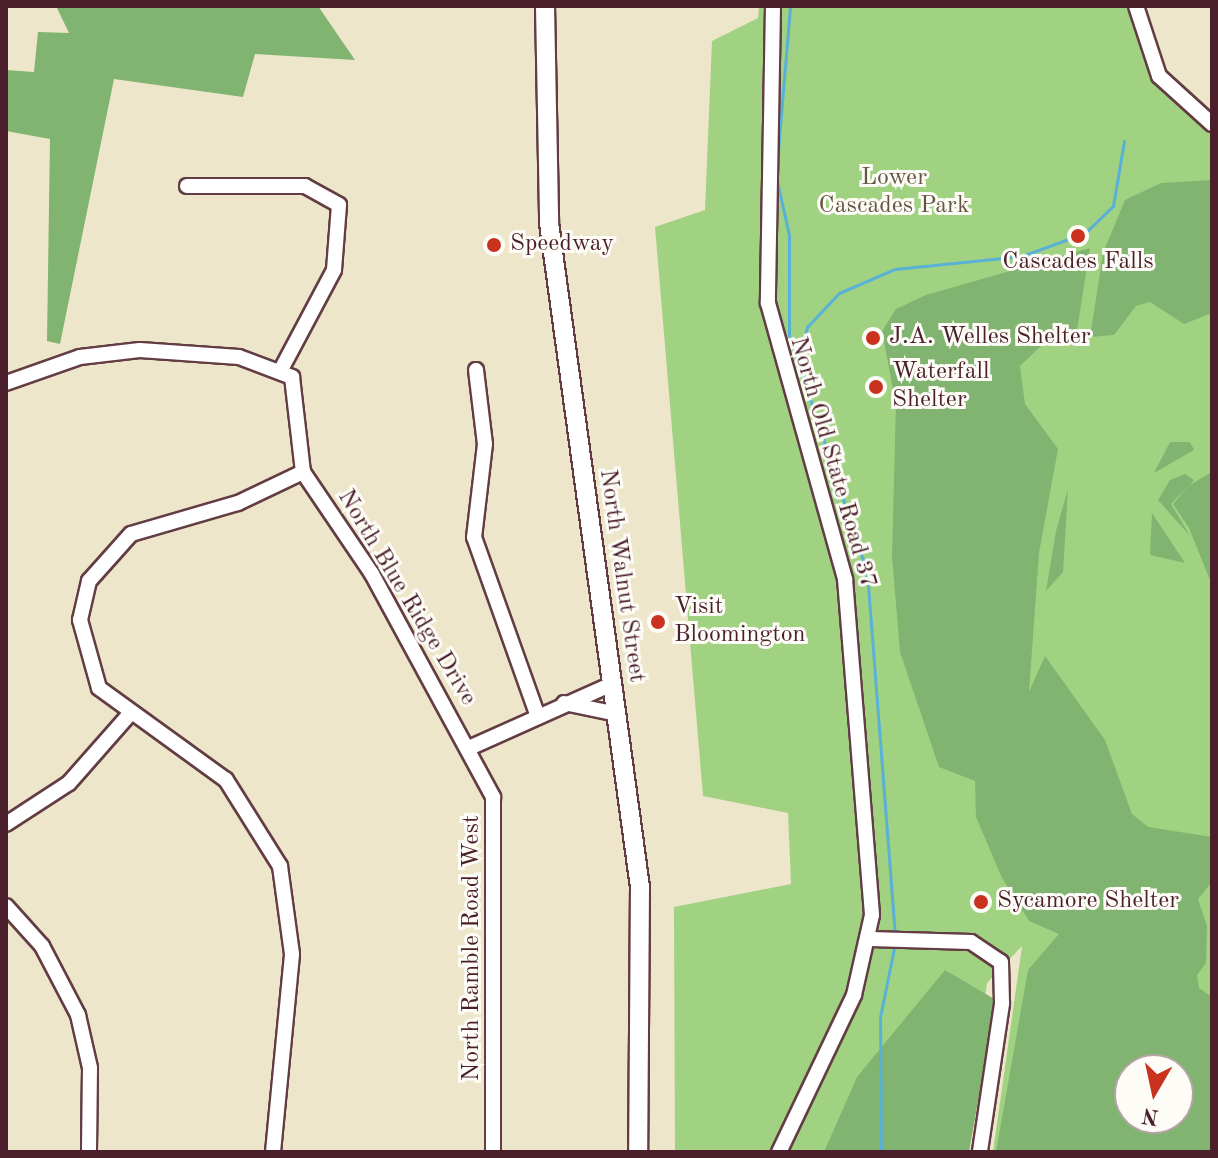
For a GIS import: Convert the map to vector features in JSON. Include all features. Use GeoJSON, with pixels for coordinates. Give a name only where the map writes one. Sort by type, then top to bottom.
{"type":"FeatureCollection","features":[{"type":"Feature","properties":{"kind":"main road","name":"North Walnut Street"},"geometry":{"type":"LineString","coordinates":[[545,6],[549,223],[617,714],[643,938],[638,1152]]}},
{"type":"Feature","properties":{"kind":"street","name":"North Old State Road 37"},"geometry":{"type":"LineString","coordinates":[[773,6],[768,303],[848,595],[870,837],[870,939],[854,995],[779,1152]]}},
{"type":"Feature","properties":{"kind":"street"},"geometry":{"type":"LineString","coordinates":[[1136,6],[1159,76],[1212,124]]}},
{"type":"Feature","properties":{"kind":"street"},"geometry":{"type":"LineString","coordinates":[[187,186],[305,186],[339,205],[334,270],[282,368]]}},
{"type":"Feature","properties":{"kind":"street"},"geometry":{"type":"LineString","coordinates":[[6,383],[80,357],[132,350],[216,353],[282,368],[296,389],[303,472],[238,503],[143,528],[103,559],[84,595],[80,635],[99,688],[129,715],[226,780],[280,866],[292,954],[273,1152]]}},
{"type":"Feature","properties":{"kind":"street"},"geometry":{"type":"LineString","coordinates":[[476,370],[485,444],[474,537],[538,717]]}},
{"type":"Feature","properties":{"kind":"street","name":"North Blue Ridge Drive"},"geometry":{"type":"LineString","coordinates":[[303,472],[372,574],[469,748]]}},
{"type":"Feature","properties":{"kind":"street"},"geometry":{"type":"LineString","coordinates":[[469,748],[564,702],[612,684]]}},
{"type":"Feature","properties":{"kind":"street"},"geometry":{"type":"LineString","coordinates":[[564,702],[617,714]]}},
{"type":"Feature","properties":{"kind":"street"},"geometry":{"type":"LineString","coordinates":[[6,824],[69,783],[129,715]]}},
{"type":"Feature","properties":{"kind":"street","name":"North Ramble Road West"},"geometry":{"type":"LineString","coordinates":[[469,748],[495,813],[493,1152]]}},
{"type":"Feature","properties":{"kind":"street"},"geometry":{"type":"LineString","coordinates":[[6,906],[42,946],[78,1015],[90,1068],[89,1152]]}},
{"type":"Feature","properties":{"kind":"street"},"geometry":{"type":"LineString","coordinates":[[870,939],[971,942],[1001,962],[1002,1004],[980,1152]]}},
{"type":"Feature","properties":{"kind":"green space"},"geometry":{"type":"Polygon","coordinates":[[[56,6],[318,6],[355,60],[255,54],[243,97],[114,79],[60,344],[47,341],[50,139],[6,131],[6,70],[34,72],[38,32],[69,33],[56,6]]]}},
{"type":"Feature","properties":{"kind":"green space","name":"Lower Cascades Park"},"geometry":{"type":"Polygon","coordinates":[[[759,6],[1127,6],[1153,80],[1212,135],[1212,1152],[993,1152],[1022,946],[987,983],[965,1152],[675,1152],[674,907],[791,884],[788,813],[703,796],[655,227],[705,210],[712,41],[758,18],[759,6]]]}},
{"type":"Feature","properties":{"kind":"green space"},"geometry":{"type":"Polygon","coordinates":[[[1212,180],[1212,313],[1184,324],[1150,302],[1136,306],[1114,335],[1090,337],[1103,253],[1125,200],[1161,183],[1212,180]]]}},
{"type":"Feature","properties":{"kind":"green space"},"geometry":{"type":"Polygon","coordinates":[[[1090,248],[1076,337],[1042,345],[1020,366],[1025,404],[1058,449],[1039,553],[1029,692],[1045,656],[1105,740],[1132,814],[1148,827],[1212,837],[1212,882],[1198,899],[1207,926],[1206,963],[1197,975],[1199,988],[1212,997],[1212,1152],[996,1152],[1028,970],[1059,934],[1029,921],[1002,878],[976,817],[975,781],[939,767],[900,652],[892,556],[896,405],[882,331],[896,309],[926,295],[1090,248]]]}},
{"type":"Feature","properties":{"kind":"green space"},"geometry":{"type":"Polygon","coordinates":[[[1170,442],[1190,442],[1194,450],[1154,473],[1170,442]]]}},
{"type":"Feature","properties":{"kind":"green space"},"geometry":{"type":"Polygon","coordinates":[[[1212,472],[1212,585],[1189,528],[1173,504],[1189,485],[1171,504],[1190,536],[1158,500],[1170,480],[1185,474],[1194,480],[1190,485],[1212,472]]]}},
{"type":"Feature","properties":{"kind":"green space"},"geometry":{"type":"Polygon","coordinates":[[[1068,489],[1063,572],[1046,591],[1056,531],[1068,489]]]}},
{"type":"Feature","properties":{"kind":"green space"},"geometry":{"type":"Polygon","coordinates":[[[1152,513],[1185,563],[1150,555],[1152,513]]]}},
{"type":"Feature","properties":{"kind":"green space"},"geometry":{"type":"Polygon","coordinates":[[[945,970],[996,1000],[969,1152],[824,1152],[857,1077],[945,970]]]}},
{"type":"Feature","properties":{"kind":"waterway"},"geometry":{"type":"LineString","coordinates":[[777,162],[790,6]]}},
{"type":"Feature","properties":{"kind":"waterway"},"geometry":{"type":"LineString","coordinates":[[797,362],[807,327],[839,293],[895,269],[1022,256],[1085,233],[1113,206],[1124,141]]}},
{"type":"Feature","properties":{"kind":"waterway"},"geometry":{"type":"LineString","coordinates":[[777,181],[789,235],[789,335],[867,572],[895,935]]}},
{"type":"Feature","properties":{"kind":"waterway"},"geometry":{"type":"LineString","coordinates":[[881,1152],[880,1017],[895,943]]}},
{"type":"Feature","properties":{"kind":"place","name":"Cascades Falls"},"geometry":{"type":"Point","coordinates":[1078,236]}},
{"type":"Feature","properties":{"kind":"place","name":"Speedway"},"geometry":{"type":"Point","coordinates":[494,245]}},
{"type":"Feature","properties":{"kind":"place","name":"J.A. Welles Shelter"},"geometry":{"type":"Point","coordinates":[873,338]}},
{"type":"Feature","properties":{"kind":"place","name":"Waterfall Shelter"},"geometry":{"type":"Point","coordinates":[876,387]}},
{"type":"Feature","properties":{"kind":"place","name":"Visit Bloomington"},"geometry":{"type":"Point","coordinates":[658,622]}},
{"type":"Feature","properties":{"kind":"place","name":"Sycamore Shelter"},"geometry":{"type":"Point","coordinates":[981,902]}}]}
